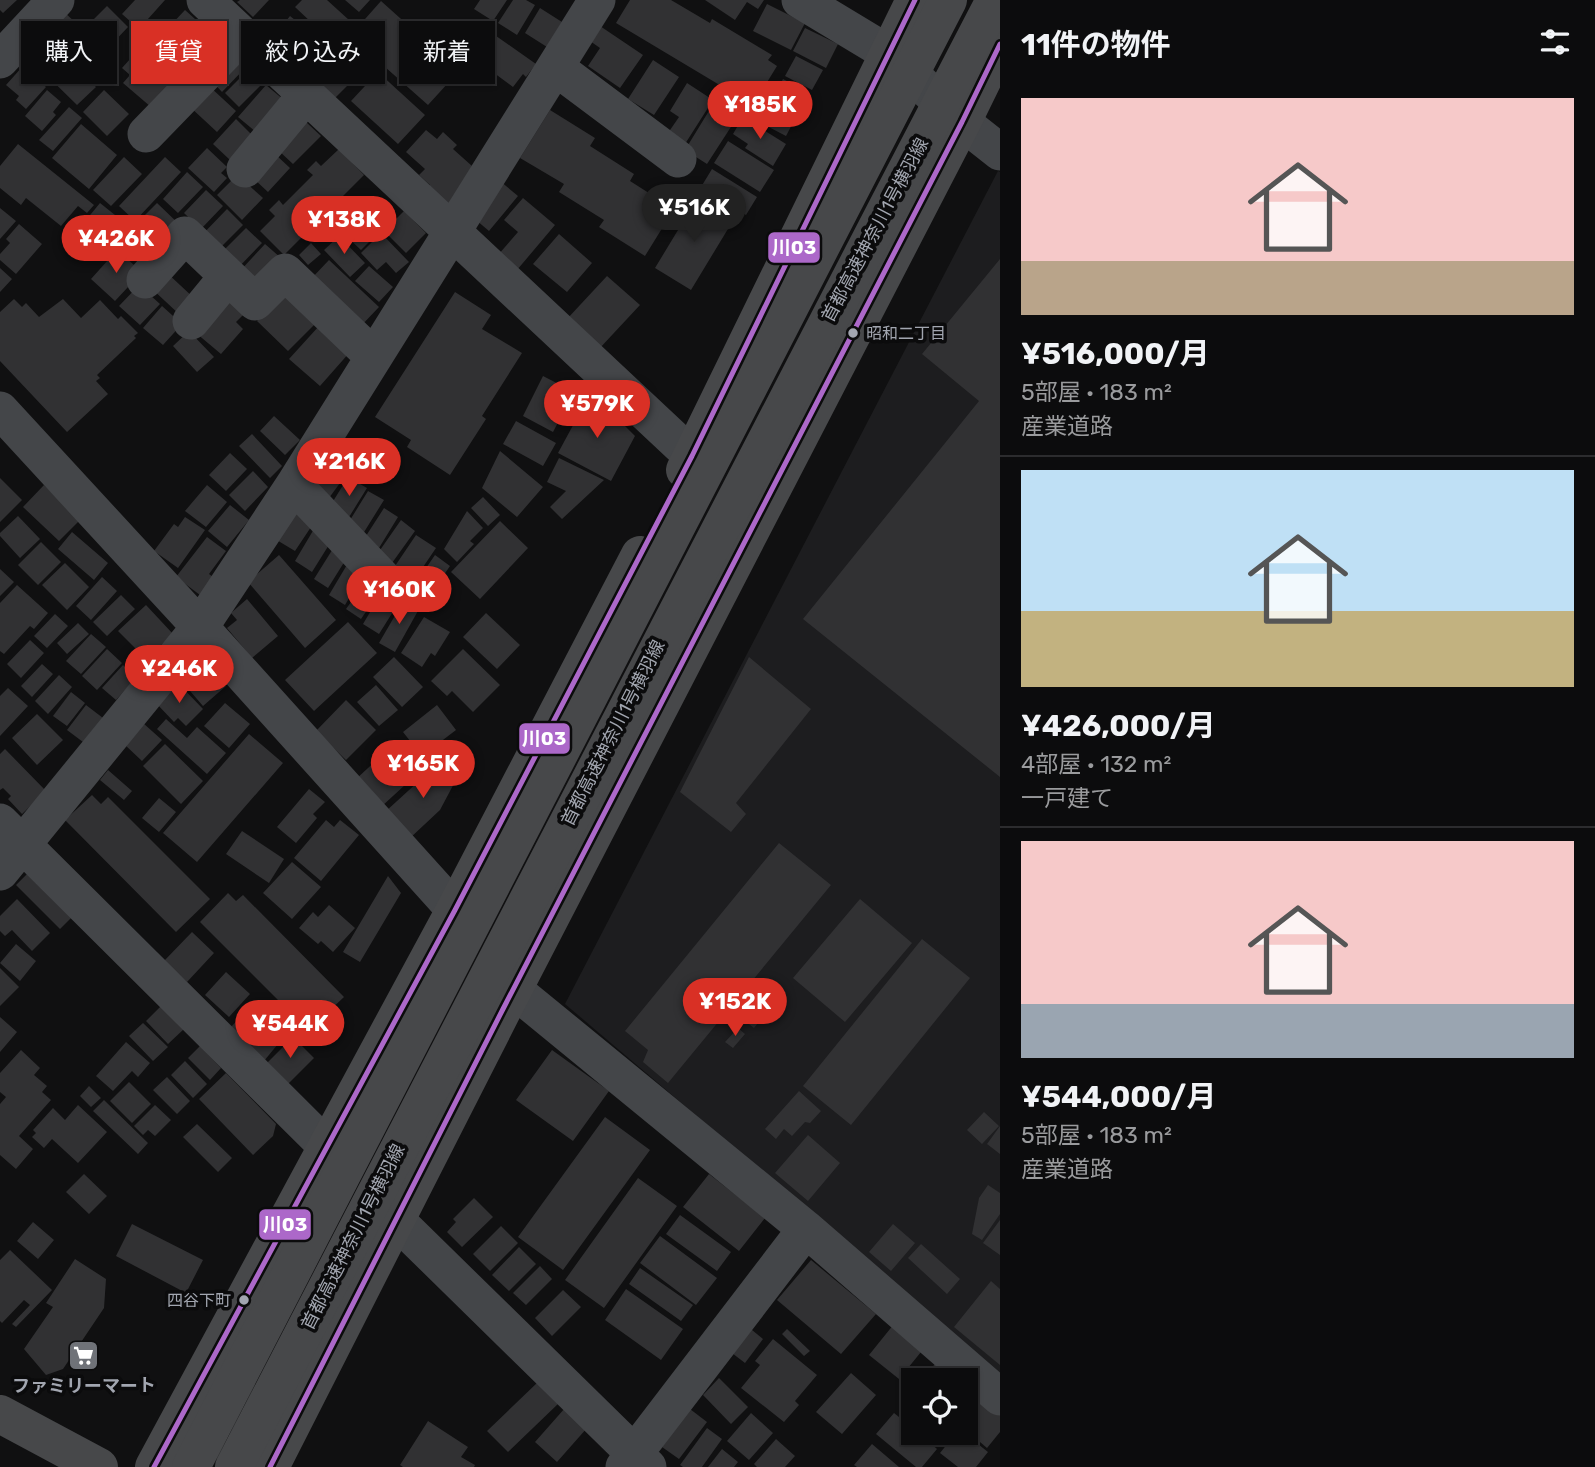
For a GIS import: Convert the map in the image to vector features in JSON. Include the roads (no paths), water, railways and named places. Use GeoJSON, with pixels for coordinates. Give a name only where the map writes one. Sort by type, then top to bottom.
{"type":"FeatureCollection","features":[{"type":"Feature","properties":{"kind":"main road"},"geometry":{"type":"LineString","coordinates":[[154,1467],[455,910],[692,456],[915,0]]}},
{"type":"Feature","properties":{"kind":"main road"},"geometry":{"type":"LineString","coordinates":[[191,1467],[948,0]]}},
{"type":"Feature","properties":{"kind":"main road","name":"首都高速神奈川1号横羽線"},"geometry":{"type":"LineString","coordinates":[[234,1467],[995,0]]}},
{"type":"Feature","properties":{"kind":"main road"},"geometry":{"type":"LineString","coordinates":[[270,1467],[1000,44]]}},
{"type":"Feature","properties":{"kind":"main road"},"geometry":{"type":"LineString","coordinates":[[0,1414],[99,1467]]}},
{"type":"Feature","properties":{"kind":"street"},"geometry":{"type":"LineString","coordinates":[[5,44],[56,0]]}},
{"type":"Feature","properties":{"kind":"street"},"geometry":{"type":"LineString","coordinates":[[205,0],[241,34]]}},
{"type":"Feature","properties":{"kind":"street"},"geometry":{"type":"LineString","coordinates":[[326,1146],[7,846],[200,626],[294,485],[597,0]]}},
{"type":"Feature","properties":{"kind":"street"},"geometry":{"type":"LineString","coordinates":[[800,0],[888,53],[962,122],[1000,152]]}},
{"type":"Feature","properties":{"kind":"street"},"geometry":{"type":"LineString","coordinates":[[146,134],[241,36]]}},
{"type":"Feature","properties":{"kind":"street"},"geometry":{"type":"LineString","coordinates":[[555,67],[678,159]]}},
{"type":"Feature","properties":{"kind":"street"},"geometry":{"type":"LineString","coordinates":[[294,84],[692,456]]}},
{"type":"Feature","properties":{"kind":"street"},"geometry":{"type":"LineString","coordinates":[[245,169],[306,95]]}},
{"type":"Feature","properties":{"kind":"street"},"geometry":{"type":"LineString","coordinates":[[145,280],[185,235],[255,302],[285,272],[374,357]]}},
{"type":"Feature","properties":{"kind":"street"},"geometry":{"type":"LineString","coordinates":[[191,321],[229,276]]}},
{"type":"Feature","properties":{"kind":"street"},"geometry":{"type":"LineString","coordinates":[[0,410],[200,626],[455,910]]}},
{"type":"Feature","properties":{"kind":"street"},"geometry":{"type":"LineString","coordinates":[[294,485],[396,592]]}},
{"type":"Feature","properties":{"kind":"street"},"geometry":{"type":"LineString","coordinates":[[513,989],[806,1229],[1000,1397]]}},
{"type":"Feature","properties":{"kind":"street"},"geometry":{"type":"LineString","coordinates":[[396,1220],[636,1462],[806,1229]]}},
{"type":"Feature","properties":{"kind":"place","name":"昭和二丁目"},"geometry":{"type":"Point","coordinates":[853,333]}},
{"type":"Feature","properties":{"kind":"place","name":"四谷下町"},"geometry":{"type":"Point","coordinates":[244,1300]}},
{"type":"Feature","properties":{"kind":"place","name":"ファミリーマート"},"geometry":{"type":"Point","coordinates":[84,1356]}}]}
